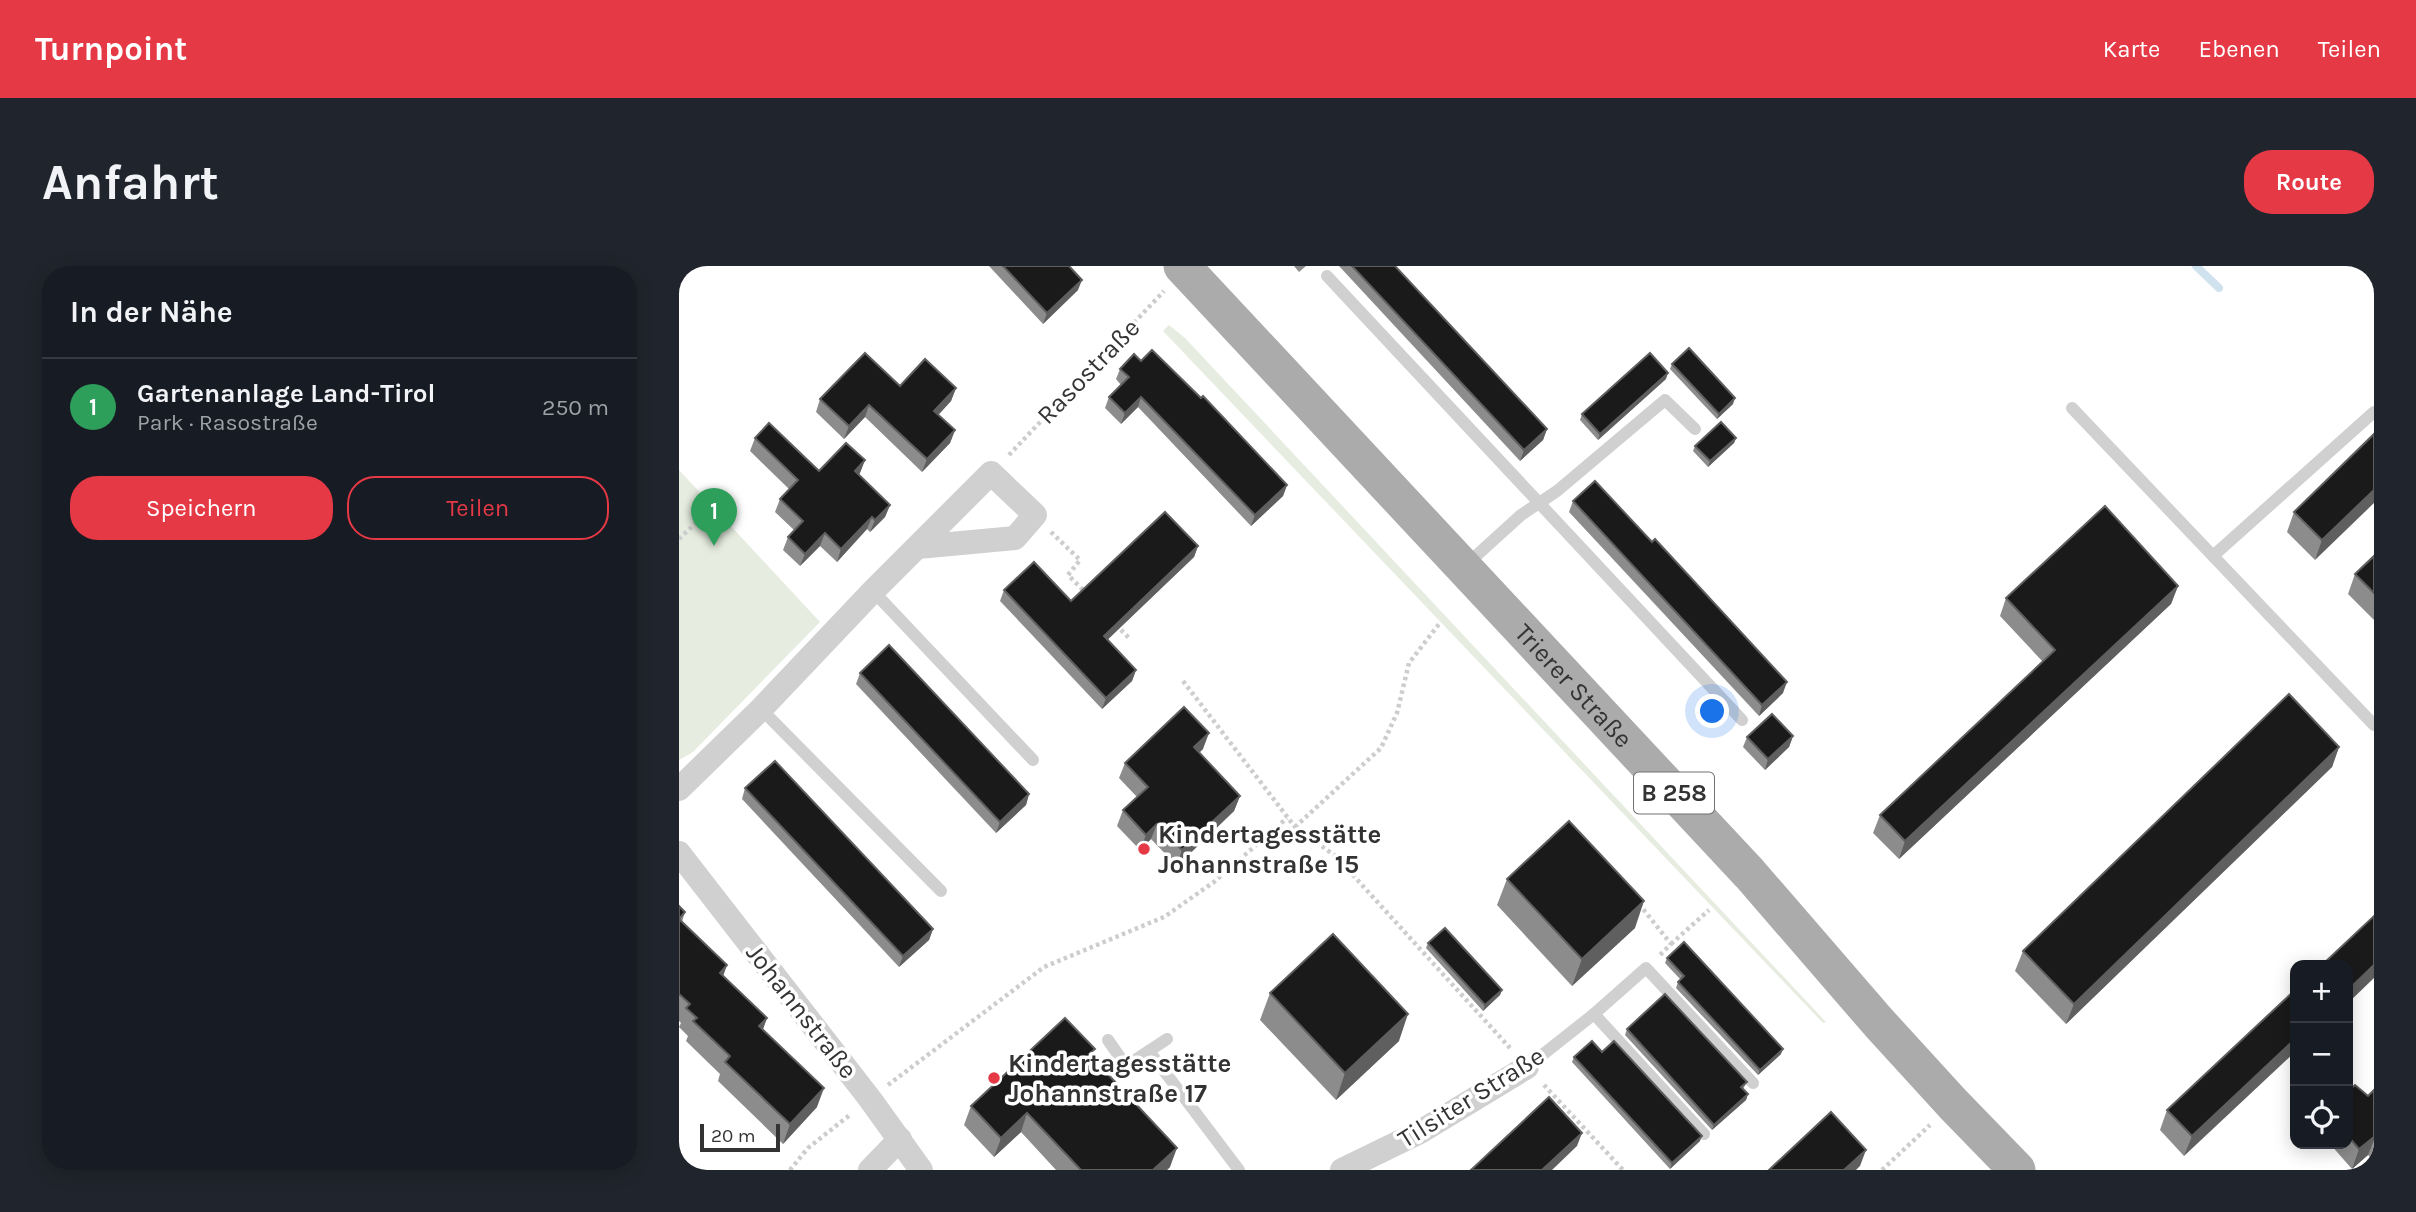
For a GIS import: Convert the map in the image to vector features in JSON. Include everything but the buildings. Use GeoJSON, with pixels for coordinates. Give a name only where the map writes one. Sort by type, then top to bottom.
{"type":"FeatureCollection","features":[{"type":"Feature","properties":{"kind":"main road","name":"Trierer Straße"},"geometry":{"type":"LineString","coordinates":[[1183,268],[1750,874],[1953,1104],[2017,1170]]}},
{"type":"Feature","properties":{"kind":"street"},"geometry":{"type":"LineString","coordinates":[[679,789],[761,709],[873,590],[991,473],[1035,515],[1015,538],[918,547]]}},
{"type":"Feature","properties":{"kind":"street","name":"Johannstraße"},"geometry":{"type":"LineString","coordinates":[[679,853],[870,1099],[921,1170]]}},
{"type":"Feature","properties":{"kind":"street","name":"Tilsiter Straße"},"geometry":{"type":"LineString","coordinates":[[1342,1170],[1420,1132],[1527,1067]]}},
{"type":"Feature","properties":{"kind":"street"},"geometry":{"type":"LineString","coordinates":[[870,1170],[899,1139]]}},
{"type":"Feature","properties":{"kind":"lane"},"geometry":{"type":"LineString","coordinates":[[1327,276],[1742,720]]}},
{"type":"Feature","properties":{"kind":"lane"},"geometry":{"type":"LineString","coordinates":[[1463,567],[1521,515],[1557,492],[1665,400],[1695,429]]}},
{"type":"Feature","properties":{"kind":"lane"},"geometry":{"type":"LineString","coordinates":[[2072,408],[2374,724]]}},
{"type":"Feature","properties":{"kind":"lane"},"geometry":{"type":"LineString","coordinates":[[2213,556],[2374,412]]}},
{"type":"Feature","properties":{"kind":"lane"},"geometry":{"type":"LineString","coordinates":[[873,590],[1033,760]]}},
{"type":"Feature","properties":{"kind":"lane"},"geometry":{"type":"LineString","coordinates":[[761,709],[941,891]]}},
{"type":"Feature","properties":{"kind":"lane"},"geometry":{"type":"LineString","coordinates":[[1646,968],[1753,1083]]}},
{"type":"Feature","properties":{"kind":"lane","name":"Tilsiter Straße"},"geometry":{"type":"LineString","coordinates":[[1527,1067],[1594,1014],[1646,968]]}},
{"type":"Feature","properties":{"kind":"lane"},"geometry":{"type":"LineString","coordinates":[[1594,1014],[1704,1134]]}},
{"type":"Feature","properties":{"kind":"lane"},"geometry":{"type":"LineString","coordinates":[[1108,1040],[1126,1066],[1167,1039]]}},
{"type":"Feature","properties":{"kind":"lane"},"geometry":{"type":"LineString","coordinates":[[1149,1051],[1239,1170]]}},
{"type":"Feature","properties":{"kind":"path","name":"Rasostraße"},"geometry":{"type":"LineString","coordinates":[[991,473],[1183,268]]}},
{"type":"Feature","properties":{"kind":"path"},"geometry":{"type":"LineString","coordinates":[[679,539],[710,509]]}},
{"type":"Feature","properties":{"kind":"path"},"geometry":{"type":"LineString","coordinates":[[1035,515],[1080,560],[1068,575],[1094,603]]}},
{"type":"Feature","properties":{"kind":"path"},"geometry":{"type":"LineString","coordinates":[[1112,621],[1130,639]]}},
{"type":"Feature","properties":{"kind":"path"},"geometry":{"type":"LineString","coordinates":[[1295,827],[1381,748],[1397,713],[1409,663],[1439,624]]}},
{"type":"Feature","properties":{"kind":"path"},"geometry":{"type":"LineString","coordinates":[[1184,681],[1295,827],[1334,855],[1623,1170]]}},
{"type":"Feature","properties":{"kind":"path"},"geometry":{"type":"LineString","coordinates":[[790,1170],[808,1148],[1044,967],[1164,917],[1214,882],[1287,818]]}},
{"type":"Feature","properties":{"kind":"path"},"geometry":{"type":"LineString","coordinates":[[1631,894],[1671,944]]}},
{"type":"Feature","properties":{"kind":"path"},"geometry":{"type":"LineString","coordinates":[[1646,968],[1709,910]]}},
{"type":"Feature","properties":{"kind":"path"},"geometry":{"type":"LineString","coordinates":[[1882,1170],[1953,1104]]}},
{"type":"Feature","properties":{"kind":"shaded area"},"geometry":{"type":"Polygon","coordinates":[[[1169,325],[1185,338],[1826,1022],[1823,1023],[1163,331],[1169,325]]]}},
{"type":"Feature","properties":{"kind":"shaded area"},"geometry":{"type":"Polygon","coordinates":[[[679,470],[820,622],[693,752],[679,760],[679,470]]]}},
{"type":"Feature","properties":{"kind":"waterway"},"geometry":{"type":"LineString","coordinates":[[2196,266],[2219,288]]}},
{"type":"Feature","properties":{"kind":"place","name":"Gartenanlage Land-Tirol"},"geometry":{"type":"Point","coordinates":[714,546]}},
{"type":"Feature","properties":{"kind":"place","name":"Kindertagesstätte Johannstraße 15"},"geometry":{"type":"Point","coordinates":[1144,849]}},
{"type":"Feature","properties":{"kind":"place","name":"Kindertagesstätte Johannstraße 17"},"geometry":{"type":"Point","coordinates":[994,1078]}}]}
